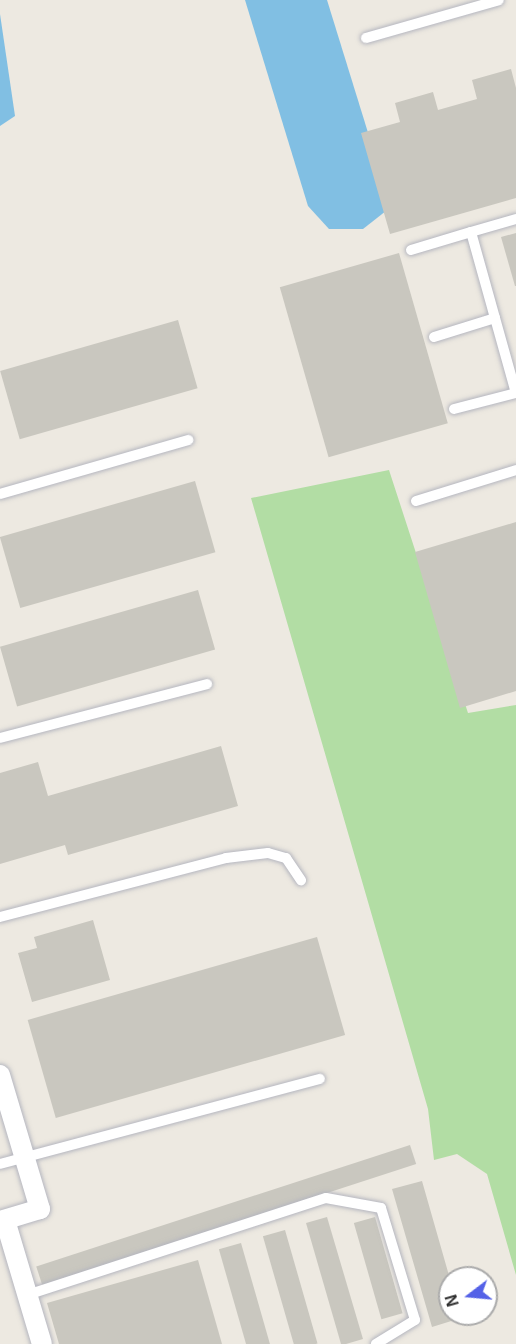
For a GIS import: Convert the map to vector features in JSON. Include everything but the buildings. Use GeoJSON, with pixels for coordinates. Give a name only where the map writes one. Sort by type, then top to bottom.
{"type":"FeatureCollection","features":[{"type":"Feature","properties":{"kind":"street"},"geometry":{"type":"LineString","coordinates":[[0,1076],[40,1209],[3,1221],[42,1344]]}},
{"type":"Feature","properties":{"kind":"lane"},"geometry":{"type":"LineString","coordinates":[[366,38],[499,0]]}},
{"type":"Feature","properties":{"kind":"lane"},"geometry":{"type":"LineString","coordinates":[[411,250],[516,219]]}},
{"type":"Feature","properties":{"kind":"lane"},"geometry":{"type":"LineString","coordinates":[[454,409],[516,393],[471,232]]}},
{"type":"Feature","properties":{"kind":"lane"},"geometry":{"type":"LineString","coordinates":[[434,337],[495,318]]}},
{"type":"Feature","properties":{"kind":"lane"},"geometry":{"type":"LineString","coordinates":[[0,494],[188,440]]}},
{"type":"Feature","properties":{"kind":"lane"},"geometry":{"type":"LineString","coordinates":[[416,501],[516,470]]}},
{"type":"Feature","properties":{"kind":"lane"},"geometry":{"type":"LineString","coordinates":[[0,738],[207,684]]}},
{"type":"Feature","properties":{"kind":"lane"},"geometry":{"type":"LineString","coordinates":[[0,917],[226,858],[268,853],[286,858],[302,880]]}},
{"type":"Feature","properties":{"kind":"lane"},"geometry":{"type":"LineString","coordinates":[[0,1164],[320,1079]]}},
{"type":"Feature","properties":{"kind":"lane"},"geometry":{"type":"LineString","coordinates":[[27,1295],[326,1198],[381,1208],[415,1320],[376,1344]]}},
{"type":"Feature","properties":{"kind":"green space"},"geometry":{"type":"Polygon","coordinates":[[[389,470],[468,713],[516,705],[516,1275],[487,1174],[457,1154],[434,1160],[428,1109],[251,498],[389,470]]]}},
{"type":"Feature","properties":{"kind":"water"},"geometry":{"type":"Polygon","coordinates":[[[245,0],[327,0],[391,207],[363,229],[329,229],[308,206],[245,0]]]}},
{"type":"Feature","properties":{"kind":"water"},"geometry":{"type":"Polygon","coordinates":[[[0,14],[15,116],[0,126],[0,14]]]}}]}
